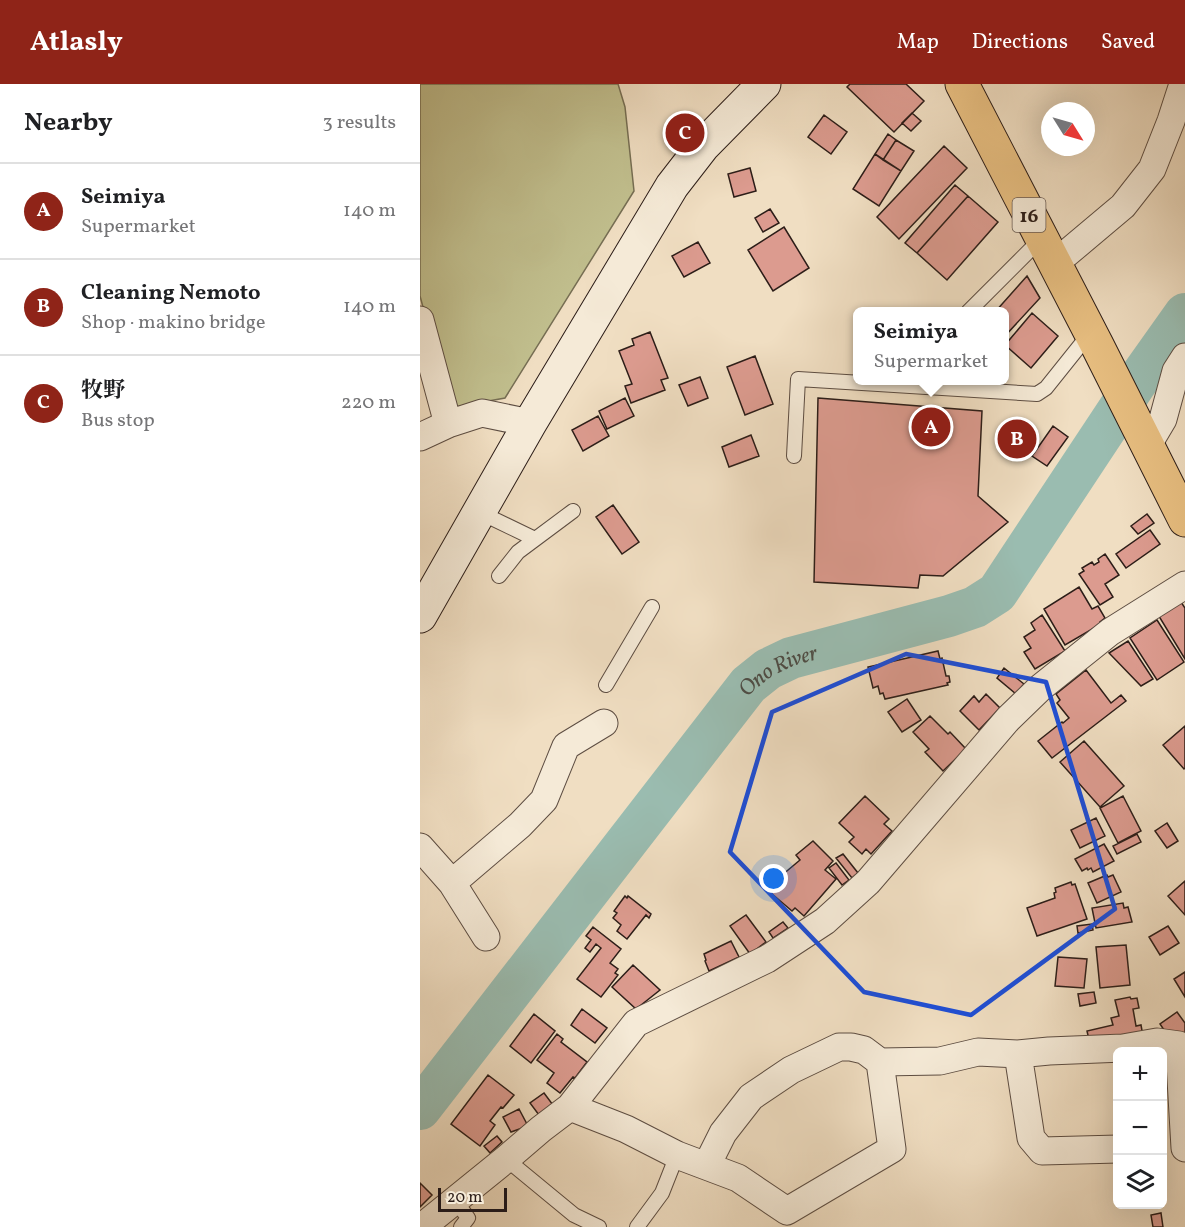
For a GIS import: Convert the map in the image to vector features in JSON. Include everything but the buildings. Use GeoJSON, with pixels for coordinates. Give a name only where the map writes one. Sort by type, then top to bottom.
{"type":"FeatureCollection","features":[{"type":"Feature","properties":{"kind":"main road","name":"16"},"geometry":{"type":"LineString","coordinates":[[962,84],[1185,520]]}},
{"type":"Feature","properties":{"kind":"street"},"geometry":{"type":"LineString","coordinates":[[420,616],[530,423],[672,186],[703,146],[764,84]]}},
{"type":"Feature","properties":{"kind":"street"},"geometry":{"type":"LineString","coordinates":[[1047,251],[1123,206],[1152,169],[1183,84]]}},
{"type":"Feature","properties":{"kind":"street"},"geometry":{"type":"LineString","coordinates":[[420,320],[448,424]]}},
{"type":"Feature","properties":{"kind":"street"},"geometry":{"type":"LineString","coordinates":[[1147,446],[1163,419],[1176,371],[1185,357]]}},
{"type":"Feature","properties":{"kind":"street"},"geometry":{"type":"LineString","coordinates":[[420,437],[448,424],[482,413],[530,423]]}},
{"type":"Feature","properties":{"kind":"street"},"geometry":{"type":"LineString","coordinates":[[422,1227],[570,1107],[636,1023],[767,959],[825,921],[868,882],[1008,719],[1040,688],[1110,632],[1185,585]]}},
{"type":"Feature","properties":{"kind":"street"},"geometry":{"type":"LineString","coordinates":[[452,883],[520,825],[544,800],[566,746],[604,723]]}},
{"type":"Feature","properties":{"kind":"street"},"geometry":{"type":"LineString","coordinates":[[420,847],[452,883],[486,937]]}},
{"type":"Feature","properties":{"kind":"street"},"geometry":{"type":"LineString","coordinates":[[707,1165],[723,1133],[751,1097],[791,1070],[838,1047],[864,1050],[880,1062],[940,1062],[978,1052],[1018,1054],[1123,1048],[1157,1042],[1179,1045],[1185,1148]]}},
{"type":"Feature","properties":{"kind":"street"},"geometry":{"type":"LineString","coordinates":[[1018,1054],[1030,1138],[1042,1151],[1113,1149]]}},
{"type":"Feature","properties":{"kind":"street"},"geometry":{"type":"LineString","coordinates":[[570,1107],[626,1129],[677,1155],[738,1178],[787,1211],[892,1149],[880,1062]]}},
{"type":"Feature","properties":{"kind":"street"},"geometry":{"type":"LineString","coordinates":[[1167,1155],[1185,1158]]}},
{"type":"Feature","properties":{"kind":"lane"},"geometry":{"type":"LineString","coordinates":[[974,307],[1047,251]]}},
{"type":"Feature","properties":{"kind":"lane"},"geometry":{"type":"LineString","coordinates":[[894,385],[1037,394],[1046,388],[1094,339]]}},
{"type":"Feature","properties":{"kind":"lane"},"geometry":{"type":"LineString","coordinates":[[794,456],[798,379],[853,382]]}},
{"type":"Feature","properties":{"kind":"lane"},"geometry":{"type":"LineString","coordinates":[[499,576],[518,552],[573,511]]}},
{"type":"Feature","properties":{"kind":"lane"},"geometry":{"type":"LineString","coordinates":[[479,512],[535,539]]}},
{"type":"Feature","properties":{"kind":"lane"},"geometry":{"type":"LineString","coordinates":[[606,685],[652,608]]}},
{"type":"Feature","properties":{"kind":"lane"},"geometry":{"type":"LineString","coordinates":[[637,1227],[662,1192],[677,1155]]}},
{"type":"Feature","properties":{"kind":"lane"},"geometry":{"type":"LineString","coordinates":[[506,1160],[574,1215],[599,1227]]}},
{"type":"Feature","properties":{"kind":"lane"},"geometry":{"type":"LineString","coordinates":[[455,1200],[468,1218],[461,1227]]}},
{"type":"Feature","properties":{"kind":"highlighted area"},"geometry":{"type":"Polygon","coordinates":[[[906,654],[1046,682],[1115,909],[971,1015],[864,992],[730,852],[772,712],[906,654]]]}},
{"type":"Feature","properties":{"kind":"shaded area"},"geometry":{"type":"Polygon","coordinates":[[[420,84],[618,84],[625,107],[634,191],[505,398],[450,408],[420,296],[420,84]]]}},
{"type":"Feature","properties":{"kind":"waterway","name":"Ono River"},"geometry":{"type":"LineString","coordinates":[[420,1109],[748,685],[768,669],[791,658],[949,616],[975,607],[997,593],[1136,383],[1185,314]]}},
{"type":"Feature","properties":{"kind":"place","name":"牧野"},"geometry":{"type":"Point","coordinates":[685,133]}},
{"type":"Feature","properties":{"kind":"place","name":"Seimiya"},"geometry":{"type":"Point","coordinates":[931,427]}},
{"type":"Feature","properties":{"kind":"place","name":"Cleaning Nemoto"},"geometry":{"type":"Point","coordinates":[1017,439]}}]}
